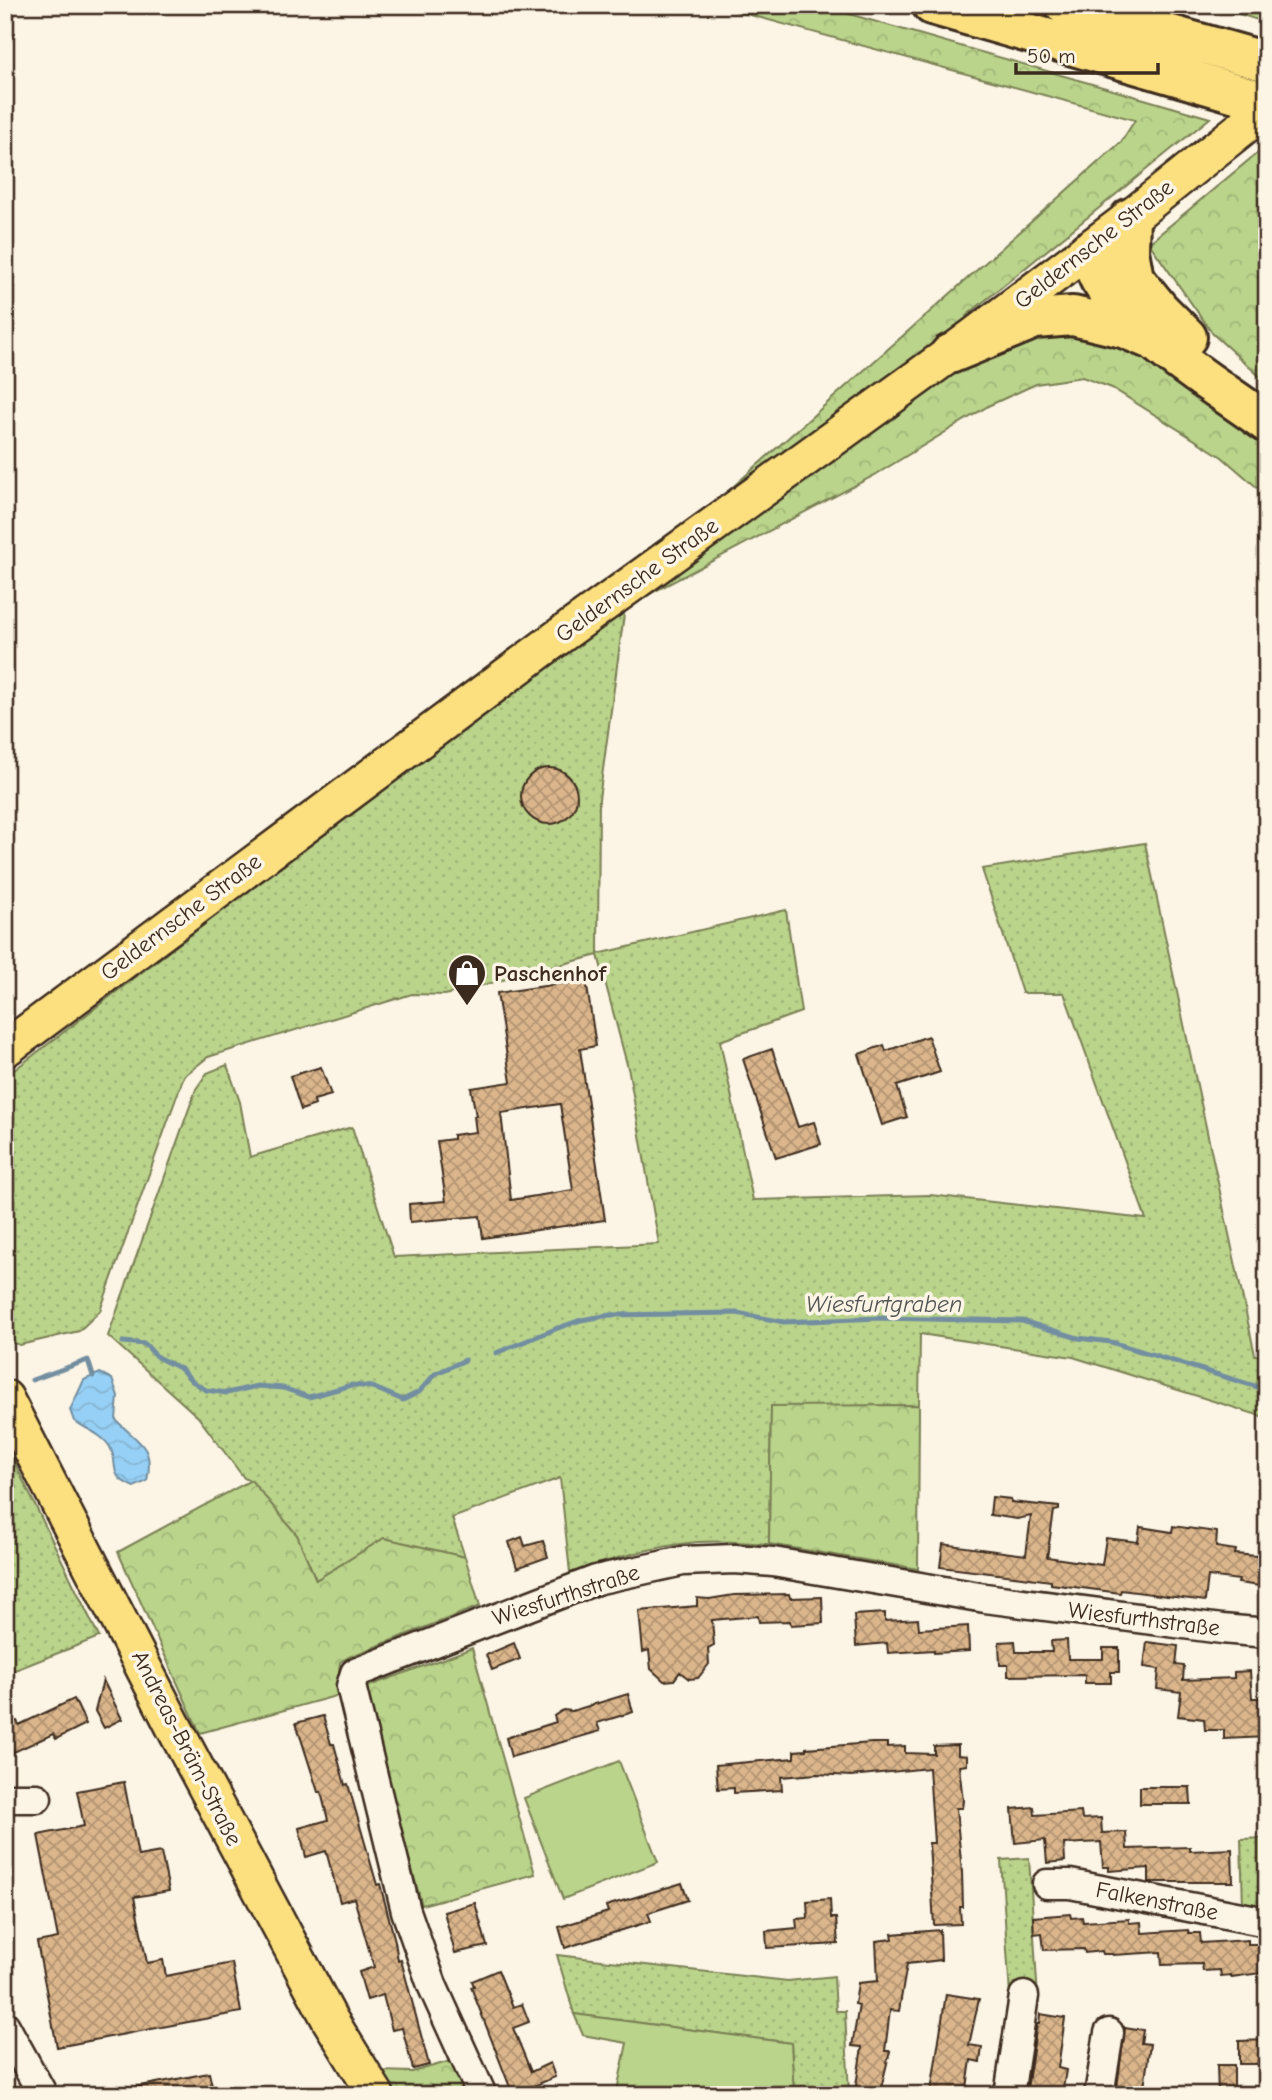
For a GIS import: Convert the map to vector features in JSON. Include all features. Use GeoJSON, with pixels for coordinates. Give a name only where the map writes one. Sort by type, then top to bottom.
{"type":"FeatureCollection","features":[{"type":"Feature","properties":{"kind":"highway"},"geometry":{"type":"LineString","coordinates":[[932,5],[1267,102]]}},
{"type":"Feature","properties":{"kind":"highway"},"geometry":{"type":"LineString","coordinates":[[1065,5],[1267,62]]}},
{"type":"Feature","properties":{"kind":"highway"},"geometry":{"type":"LineString","coordinates":[[1160,5],[1192,21],[1227,33],[1267,57]]}},
{"type":"Feature","properties":{"kind":"highway"},"geometry":{"type":"LineString","coordinates":[[1130,218],[1129,251],[1134,278]]}},
{"type":"Feature","properties":{"kind":"highway"},"geometry":{"type":"LineString","coordinates":[[1087,251],[1114,261],[1134,278],[1187,338],[1267,405]]}},
{"type":"Feature","properties":{"kind":"highway"},"geometry":{"type":"LineString","coordinates":[[1087,251],[1100,280],[1153,341],[1267,423]]}},
{"type":"Feature","properties":{"kind":"highway"},"geometry":{"type":"LineString","coordinates":[[950,354],[1035,319],[1073,316],[1123,328],[1153,341]]}},
{"type":"Feature","properties":{"kind":"main road","name":"Geldernsche Straße"},"geometry":{"type":"LineString","coordinates":[[5,1049],[561,635],[950,354],[1130,218],[1267,108]]}},
{"type":"Feature","properties":{"kind":"main road","name":"Andreas-Bräm-Straße"},"geometry":{"type":"LineString","coordinates":[[5,1398],[174,1727],[330,2020],[376,2095]]}},
{"type":"Feature","properties":{"kind":"street","name":"Wiesfurthstraße"},"geometry":{"type":"LineString","coordinates":[[482,2095],[432,1985],[406,1910],[351,1686],[355,1673],[596,1580],[684,1561],[735,1559],[774,1562],[1012,1601],[1267,1633]]}},
{"type":"Feature","properties":{"kind":"street"},"geometry":{"type":"LineString","coordinates":[[5,1798],[37,1797]]}},
{"type":"Feature","properties":{"kind":"street","name":"Falkenstraße"},"geometry":{"type":"LineString","coordinates":[[1047,1884],[1070,1884],[1267,1922]]}},
{"type":"Feature","properties":{"kind":"street"},"geometry":{"type":"LineString","coordinates":[[1009,2095],[1024,1996]]}},
{"type":"Feature","properties":{"kind":"street"},"geometry":{"type":"LineString","coordinates":[[5,2026],[43,2095]]}},
{"type":"Feature","properties":{"kind":"street"},"geometry":{"type":"LineString","coordinates":[[1099,2095],[1109,2033]]}},
{"type":"Feature","properties":{"kind":"green space"},"geometry":{"type":"Polygon","coordinates":[[[714,5],[818,5],[1210,118],[966,316],[982,358],[1054,326],[1152,357],[1267,442],[1267,496],[1222,457],[1112,388],[1082,377],[1036,384],[990,405],[875,475],[625,607],[466,724],[1121,142],[1135,120],[714,5]]]}},
{"type":"Feature","properties":{"kind":"green space"},"geometry":{"type":"Polygon","coordinates":[[[1211,5],[1267,5],[1267,23],[1211,5]]]}},
{"type":"Feature","properties":{"kind":"green space"},"geometry":{"type":"Polygon","coordinates":[[[1267,145],[1267,383],[1213,334],[1149,243],[1267,145]]]}},
{"type":"Feature","properties":{"kind":"green space"},"geometry":{"type":"Polygon","coordinates":[[[625,607],[599,799],[598,954],[786,910],[801,1012],[720,1041],[753,1200],[930,1195],[1146,1219],[1064,993],[1022,993],[982,869],[1145,843],[1255,1355],[1267,1357],[1267,1418],[1073,1357],[920,1334],[919,1405],[771,1407],[769,1544],[716,1541],[681,1544],[633,1554],[570,1573],[560,1478],[452,1518],[465,1557],[384,1538],[316,1580],[297,1535],[251,1481],[244,1478],[198,1417],[108,1336],[196,1089],[207,1073],[227,1065],[240,1102],[250,1157],[352,1127],[394,1257],[659,1244],[629,1072],[598,955],[445,995],[412,994],[208,1057],[184,1076],[100,1311],[79,1331],[20,1345],[5,1340],[5,1077],[466,724],[625,607]]]}},
{"type":"Feature","properties":{"kind":"green space"},"geometry":{"type":"Polygon","coordinates":[[[919,1405],[918,1569],[769,1544],[771,1406],[919,1405]]]}},
{"type":"Feature","properties":{"kind":"green space"},"geometry":{"type":"Polygon","coordinates":[[[5,1443],[99,1637],[5,1674],[5,1443]]]}},
{"type":"Feature","properties":{"kind":"green space"},"geometry":{"type":"Polygon","coordinates":[[[251,1480],[297,1535],[316,1580],[384,1538],[465,1557],[480,1606],[340,1662],[343,1694],[200,1733],[118,1552],[251,1480]]]}},
{"type":"Feature","properties":{"kind":"green space"},"geometry":{"type":"Polygon","coordinates":[[[472,1648],[535,1874],[422,1905],[361,1689],[472,1648]]]}},
{"type":"Feature","properties":{"kind":"green space"},"geometry":{"type":"Polygon","coordinates":[[[619,1761],[658,1862],[563,1899],[524,1798],[619,1761]]]}},
{"type":"Feature","properties":{"kind":"green space"},"geometry":{"type":"Polygon","coordinates":[[[1267,1838],[1267,1912],[1243,1907],[1241,1839],[1267,1838]]]}},
{"type":"Feature","properties":{"kind":"green space"},"geometry":{"type":"Polygon","coordinates":[[[1029,1858],[1038,1999],[1010,1995],[1001,1860],[1029,1858]]]}},
{"type":"Feature","properties":{"kind":"green space"},"geometry":{"type":"Polygon","coordinates":[[[557,1955],[788,1981],[834,1976],[836,2011],[845,2011],[849,2095],[794,2095],[791,2043],[574,2014],[557,1955]]]}},
{"type":"Feature","properties":{"kind":"green space"},"geometry":{"type":"Polygon","coordinates":[[[574,2014],[791,2043],[794,2095],[616,2095],[627,2043],[583,2035],[574,2014]]]}},
{"type":"Feature","properties":{"kind":"green space"},"geometry":{"type":"Polygon","coordinates":[[[451,2061],[468,2095],[398,2095],[381,2071],[412,2072],[451,2061]]]}},
{"type":"Feature","properties":{"kind":"water"},"geometry":{"type":"Polygon","coordinates":[[[100,1373],[112,1379],[118,1396],[116,1420],[147,1452],[147,1481],[134,1487],[125,1483],[117,1474],[113,1454],[107,1443],[74,1421],[70,1410],[84,1380],[100,1373]]]}},
{"type":"Feature","properties":{"kind":"building"},"geometry":{"type":"Polygon","coordinates":[[[543,768],[555,768],[569,776],[577,790],[575,807],[569,816],[555,824],[543,824],[526,812],[521,802],[521,790],[533,773],[543,768]]]}},
{"type":"Feature","properties":{"kind":"building"},"geometry":{"type":"Polygon","coordinates":[[[586,980],[596,1046],[580,1049],[605,1220],[483,1238],[480,1216],[410,1222],[409,1204],[446,1201],[437,1141],[453,1139],[453,1135],[476,1132],[471,1088],[511,1082],[497,993],[586,980]],[[560,1104],[501,1113],[511,1200],[573,1190],[560,1104]]]}},
{"type":"Feature","properties":{"kind":"building"},"geometry":{"type":"Polygon","coordinates":[[[928,1036],[940,1072],[897,1086],[907,1117],[882,1125],[859,1054],[884,1045],[886,1051],[928,1036]]]}},
{"type":"Feature","properties":{"kind":"building"},"geometry":{"type":"Polygon","coordinates":[[[772,1049],[798,1127],[814,1122],[821,1144],[776,1158],[743,1059],[772,1049]]]}},
{"type":"Feature","properties":{"kind":"building"},"geometry":{"type":"Polygon","coordinates":[[[321,1067],[331,1095],[314,1100],[315,1105],[301,1110],[290,1076],[321,1067]]]}},
{"type":"Feature","properties":{"kind":"building"},"geometry":{"type":"Polygon","coordinates":[[[992,1497],[1011,1499],[1011,1502],[1059,1507],[1059,1510],[1054,1511],[1047,1557],[1102,1565],[1106,1538],[1138,1542],[1140,1527],[1172,1532],[1173,1526],[1217,1532],[1216,1547],[1236,1550],[1235,1554],[1267,1557],[1267,1587],[1208,1576],[1205,1601],[1121,1590],[1120,1593],[940,1567],[943,1544],[1026,1555],[1031,1516],[1017,1519],[990,1515],[992,1497]]]}},
{"type":"Feature","properties":{"kind":"building"},"geometry":{"type":"Polygon","coordinates":[[[522,1537],[525,1546],[543,1541],[548,1557],[517,1568],[509,1542],[522,1537]]]}},
{"type":"Feature","properties":{"kind":"building"},"geometry":{"type":"Polygon","coordinates":[[[789,1594],[790,1598],[822,1597],[823,1623],[791,1625],[790,1621],[759,1622],[758,1616],[712,1620],[714,1645],[708,1648],[709,1664],[698,1678],[689,1679],[680,1672],[674,1680],[664,1681],[651,1669],[649,1650],[643,1652],[639,1611],[697,1606],[697,1598],[789,1594]]]}},
{"type":"Feature","properties":{"kind":"building"},"geometry":{"type":"Polygon","coordinates":[[[885,1613],[885,1621],[918,1619],[919,1629],[968,1626],[969,1651],[888,1653],[887,1643],[856,1646],[854,1615],[885,1613]]]}},
{"type":"Feature","properties":{"kind":"building"},"geometry":{"type":"Polygon","coordinates":[[[1067,1640],[1068,1659],[1103,1659],[1103,1648],[1119,1648],[1119,1672],[1111,1672],[1111,1683],[1085,1683],[1085,1675],[1008,1676],[1008,1665],[1000,1665],[999,1642],[1015,1641],[1016,1652],[1052,1652],[1051,1641],[1067,1640]]]}},
{"type":"Feature","properties":{"kind":"building"},"geometry":{"type":"Polygon","coordinates":[[[1147,1642],[1178,1646],[1176,1665],[1184,1666],[1183,1680],[1234,1678],[1234,1672],[1250,1671],[1252,1698],[1265,1698],[1267,1737],[1224,1739],[1224,1730],[1205,1730],[1204,1719],[1178,1716],[1181,1692],[1157,1689],[1159,1669],[1144,1667],[1147,1642]]]}},
{"type":"Feature","properties":{"kind":"building"},"geometry":{"type":"Polygon","coordinates":[[[514,1643],[520,1659],[492,1670],[486,1655],[514,1643]]]}},
{"type":"Feature","properties":{"kind":"building"},"geometry":{"type":"Polygon","coordinates":[[[103,1680],[122,1719],[104,1728],[95,1711],[103,1680]]]}},
{"type":"Feature","properties":{"kind":"building"},"geometry":{"type":"Polygon","coordinates":[[[628,1694],[633,1712],[597,1723],[600,1731],[511,1757],[506,1738],[556,1722],[554,1716],[563,1710],[572,1711],[628,1694]]]}},
{"type":"Feature","properties":{"kind":"building"},"geometry":{"type":"Polygon","coordinates":[[[74,1699],[86,1724],[56,1739],[53,1734],[5,1756],[5,1726],[17,1721],[19,1725],[74,1699]]]}},
{"type":"Feature","properties":{"kind":"building"},"geometry":{"type":"Polygon","coordinates":[[[323,1716],[345,1785],[348,1784],[377,1885],[380,1884],[398,1961],[401,1960],[429,2065],[413,2069],[402,2028],[392,2030],[383,1995],[367,2000],[359,1972],[374,1967],[354,1898],[340,1902],[326,1851],[306,1857],[299,1828],[328,1820],[321,1792],[318,1792],[296,1723],[323,1716]]]}},
{"type":"Feature","properties":{"kind":"building"},"geometry":{"type":"Polygon","coordinates":[[[887,1743],[887,1747],[905,1746],[905,1753],[934,1754],[934,1746],[958,1745],[958,1755],[967,1756],[967,1765],[959,1766],[962,1808],[956,1808],[962,1872],[961,1924],[934,1925],[929,1843],[934,1843],[929,1768],[851,1776],[817,1774],[781,1777],[782,1790],[734,1793],[734,1788],[718,1789],[716,1765],[794,1758],[794,1751],[806,1748],[887,1743]]]}},
{"type":"Feature","properties":{"kind":"building"},"geometry":{"type":"Polygon","coordinates":[[[124,1782],[138,1856],[161,1852],[169,1891],[134,1897],[147,1963],[163,1960],[166,1976],[232,1963],[241,2012],[57,2047],[37,1942],[58,1938],[38,1835],[84,1826],[77,1791],[124,1782]]]}},
{"type":"Feature","properties":{"kind":"building"},"geometry":{"type":"Polygon","coordinates":[[[1140,1787],[1190,1787],[1191,1804],[1140,1804],[1140,1787]]]}},
{"type":"Feature","properties":{"kind":"building"},"geometry":{"type":"Polygon","coordinates":[[[1034,1807],[1035,1815],[1081,1812],[1082,1819],[1101,1818],[1102,1833],[1126,1832],[1127,1849],[1232,1849],[1233,1882],[1149,1882],[1149,1868],[1109,1871],[1109,1867],[1103,1867],[1101,1842],[1064,1844],[1065,1861],[1047,1863],[1045,1840],[1015,1843],[1012,1809],[1034,1807]]]}},
{"type":"Feature","properties":{"kind":"building"},"geometry":{"type":"Polygon","coordinates":[[[682,1883],[688,1900],[648,1913],[651,1921],[565,1948],[559,1927],[608,1912],[606,1906],[682,1883]]]}},
{"type":"Feature","properties":{"kind":"building"},"geometry":{"type":"Polygon","coordinates":[[[830,1899],[831,1918],[836,1918],[838,1944],[767,1948],[766,1931],[797,1928],[796,1919],[808,1918],[807,1901],[830,1899]]]}},
{"type":"Feature","properties":{"kind":"building"},"geometry":{"type":"Polygon","coordinates":[[[475,1903],[487,1946],[455,1953],[444,1912],[475,1903]]]}},
{"type":"Feature","properties":{"kind":"building"},"geometry":{"type":"Polygon","coordinates":[[[1070,1914],[1071,1918],[1082,1917],[1083,1922],[1129,1919],[1129,1923],[1141,1922],[1142,1933],[1188,1930],[1189,1933],[1200,1933],[1201,1943],[1248,1940],[1248,1944],[1259,1944],[1261,1973],[1231,1977],[1221,1976],[1220,1970],[1203,1971],[1202,1964],[1162,1965],[1161,1952],[1113,1955],[1103,1954],[1102,1951],[1085,1953],[1084,1949],[1044,1950],[1042,1933],[1034,1934],[1033,1917],[1070,1914]]]}},
{"type":"Feature","properties":{"kind":"building"},"geometry":{"type":"Polygon","coordinates":[[[940,1930],[941,1960],[907,1964],[899,2011],[890,2010],[885,2051],[890,2051],[881,2088],[877,2088],[876,2095],[855,2092],[862,2047],[852,2046],[859,2005],[855,2004],[858,1983],[878,1981],[876,1941],[893,1939],[892,1934],[940,1930]]]}},
{"type":"Feature","properties":{"kind":"building"},"geometry":{"type":"Polygon","coordinates":[[[498,1970],[513,2007],[522,2004],[529,2022],[513,2028],[531,2072],[550,2063],[555,2077],[513,2095],[471,1987],[474,1986],[472,1981],[498,1970]]]}},
{"type":"Feature","properties":{"kind":"building"},"geometry":{"type":"Polygon","coordinates":[[[946,1994],[979,1999],[969,2045],[982,2047],[980,2062],[971,2060],[966,2095],[931,2091],[946,1994]]]}},
{"type":"Feature","properties":{"kind":"building"},"geometry":{"type":"Polygon","coordinates":[[[1040,2014],[1065,2018],[1058,2068],[1066,2070],[1062,2095],[1026,2095],[1040,2014]]]}},
{"type":"Feature","properties":{"kind":"building"},"geometry":{"type":"Polygon","coordinates":[[[1125,2027],[1143,2030],[1141,2043],[1150,2044],[1143,2095],[1116,2095],[1125,2027]]]}},
{"type":"Feature","properties":{"kind":"building"},"geometry":{"type":"Polygon","coordinates":[[[1267,2040],[1267,2064],[1239,2064],[1239,2041],[1267,2040]]]}},
{"type":"Feature","properties":{"kind":"building"},"geometry":{"type":"Polygon","coordinates":[[[1217,2065],[1234,2065],[1234,2095],[1218,2095],[1217,2065]]]}},
{"type":"Feature","properties":{"kind":"building"},"geometry":{"type":"Polygon","coordinates":[[[209,2073],[214,2095],[136,2095],[135,2087],[209,2073]]]}},
{"type":"Feature","properties":{"kind":"waterway","name":"Wiesfurtgraben"},"geometry":{"type":"LineString","coordinates":[[496,1353],[581,1320],[610,1315],[737,1313],[784,1322],[880,1318],[1022,1321],[1078,1338],[1111,1342],[1261,1388],[1267,1396]]}},
{"type":"Feature","properties":{"kind":"waterway","name":"Wiesfurtgraben"},"geometry":{"type":"LineString","coordinates":[[123,1342],[145,1344],[157,1357],[181,1369],[192,1381],[206,1390],[227,1393],[257,1386],[283,1388],[309,1397],[352,1385],[372,1387],[403,1400],[419,1392],[435,1374],[465,1360]]}},
{"type":"Feature","properties":{"kind":"waterway","name":"Wiesfurtgraben"},"geometry":{"type":"LineString","coordinates":[[32,1380],[88,1360],[93,1376]]}},
{"type":"Feature","properties":{"kind":"place","name":"Paschenhof"},"geometry":{"type":"Point","coordinates":[467,1007]}}]}
